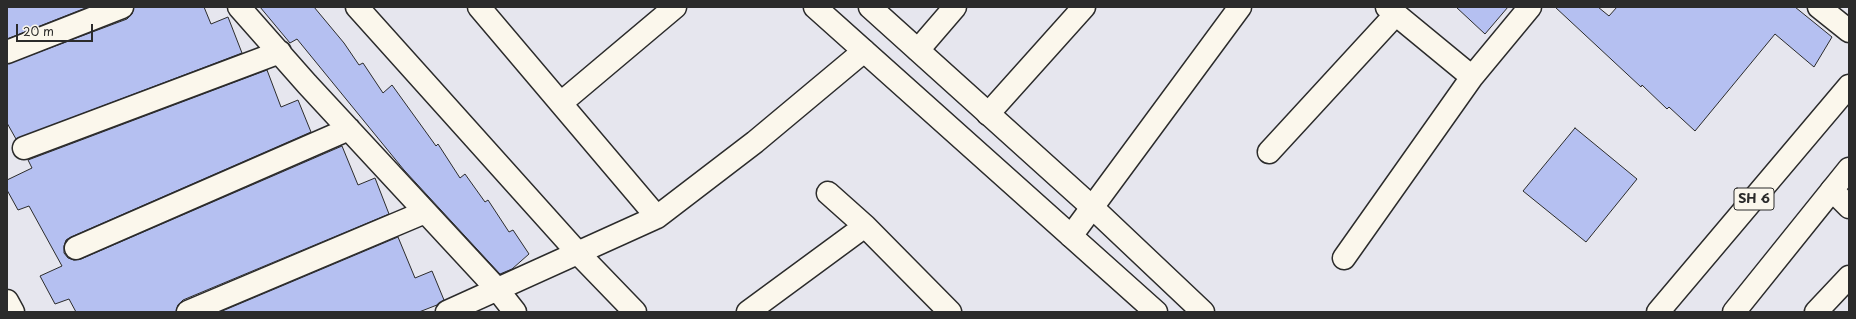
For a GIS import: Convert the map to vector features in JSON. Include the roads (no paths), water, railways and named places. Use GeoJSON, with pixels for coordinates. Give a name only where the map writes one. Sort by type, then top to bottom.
{"type":"FeatureCollection","features":[{"type":"Feature","properties":{"kind":"street"},"geometry":{"type":"LineString","coordinates":[[7,52],[122,7]]}},
{"type":"Feature","properties":{"kind":"street"},"geometry":{"type":"LineString","coordinates":[[239,7],[497,289],[515,312]]}},
{"type":"Feature","properties":{"kind":"street"},"geometry":{"type":"LineString","coordinates":[[357,7],[578,253],[635,312]]}},
{"type":"Feature","properties":{"kind":"street"},"geometry":{"type":"LineString","coordinates":[[478,7],[657,217]]}},
{"type":"Feature","properties":{"kind":"street"},"geometry":{"type":"LineString","coordinates":[[561,103],[675,7]]}},
{"type":"Feature","properties":{"kind":"street"},"geometry":{"type":"LineString","coordinates":[[815,7],[1071,236],[1151,311]]}},
{"type":"Feature","properties":{"kind":"street"},"geometry":{"type":"LineString","coordinates":[[870,7],[1092,208],[1203,312]]}},
{"type":"Feature","properties":{"kind":"street"},"geometry":{"type":"LineString","coordinates":[[918,50],[955,7]]}},
{"type":"Feature","properties":{"kind":"street"},"geometry":{"type":"LineString","coordinates":[[988,114],[1084,7]]}},
{"type":"Feature","properties":{"kind":"street"},"geometry":{"type":"LineString","coordinates":[[1071,236],[1240,7]]}},
{"type":"Feature","properties":{"kind":"street"},"geometry":{"type":"LineString","coordinates":[[1344,258],[1472,77],[1530,7]]}},
{"type":"Feature","properties":{"kind":"street"},"geometry":{"type":"LineString","coordinates":[[1819,7],[1849,31]]}},
{"type":"Feature","properties":{"kind":"street"},"geometry":{"type":"LineString","coordinates":[[1269,152],[1392,11],[1472,77]]}},
{"type":"Feature","properties":{"kind":"street"},"geometry":{"type":"LineString","coordinates":[[447,312],[657,217],[755,142],[864,51]]}},
{"type":"Feature","properties":{"kind":"street"},"geometry":{"type":"LineString","coordinates":[[24,148],[280,52]]}},
{"type":"Feature","properties":{"kind":"street","name":"SH 6"},"geometry":{"type":"LineString","coordinates":[[1658,312],[1849,86]]}},
{"type":"Feature","properties":{"kind":"street"},"geometry":{"type":"LineString","coordinates":[[76,248],[349,129]]}},
{"type":"Feature","properties":{"kind":"street"},"geometry":{"type":"LineString","coordinates":[[1734,312],[1849,169]]}},
{"type":"Feature","properties":{"kind":"street"},"geometry":{"type":"LineString","coordinates":[[1832,190],[1849,207]]}},
{"type":"Feature","properties":{"kind":"street"},"geometry":{"type":"LineString","coordinates":[[828,193],[865,226],[950,312]]}},
{"type":"Feature","properties":{"kind":"street"},"geometry":{"type":"LineString","coordinates":[[188,312],[425,212]]}},
{"type":"Feature","properties":{"kind":"street"},"geometry":{"type":"LineString","coordinates":[[748,312],[865,226]]}},
{"type":"Feature","properties":{"kind":"street"},"geometry":{"type":"LineString","coordinates":[[1816,312],[1849,277]]}},
{"type":"Feature","properties":{"kind":"street"},"geometry":{"type":"LineString","coordinates":[[7,301],[13,312]]}}]}
